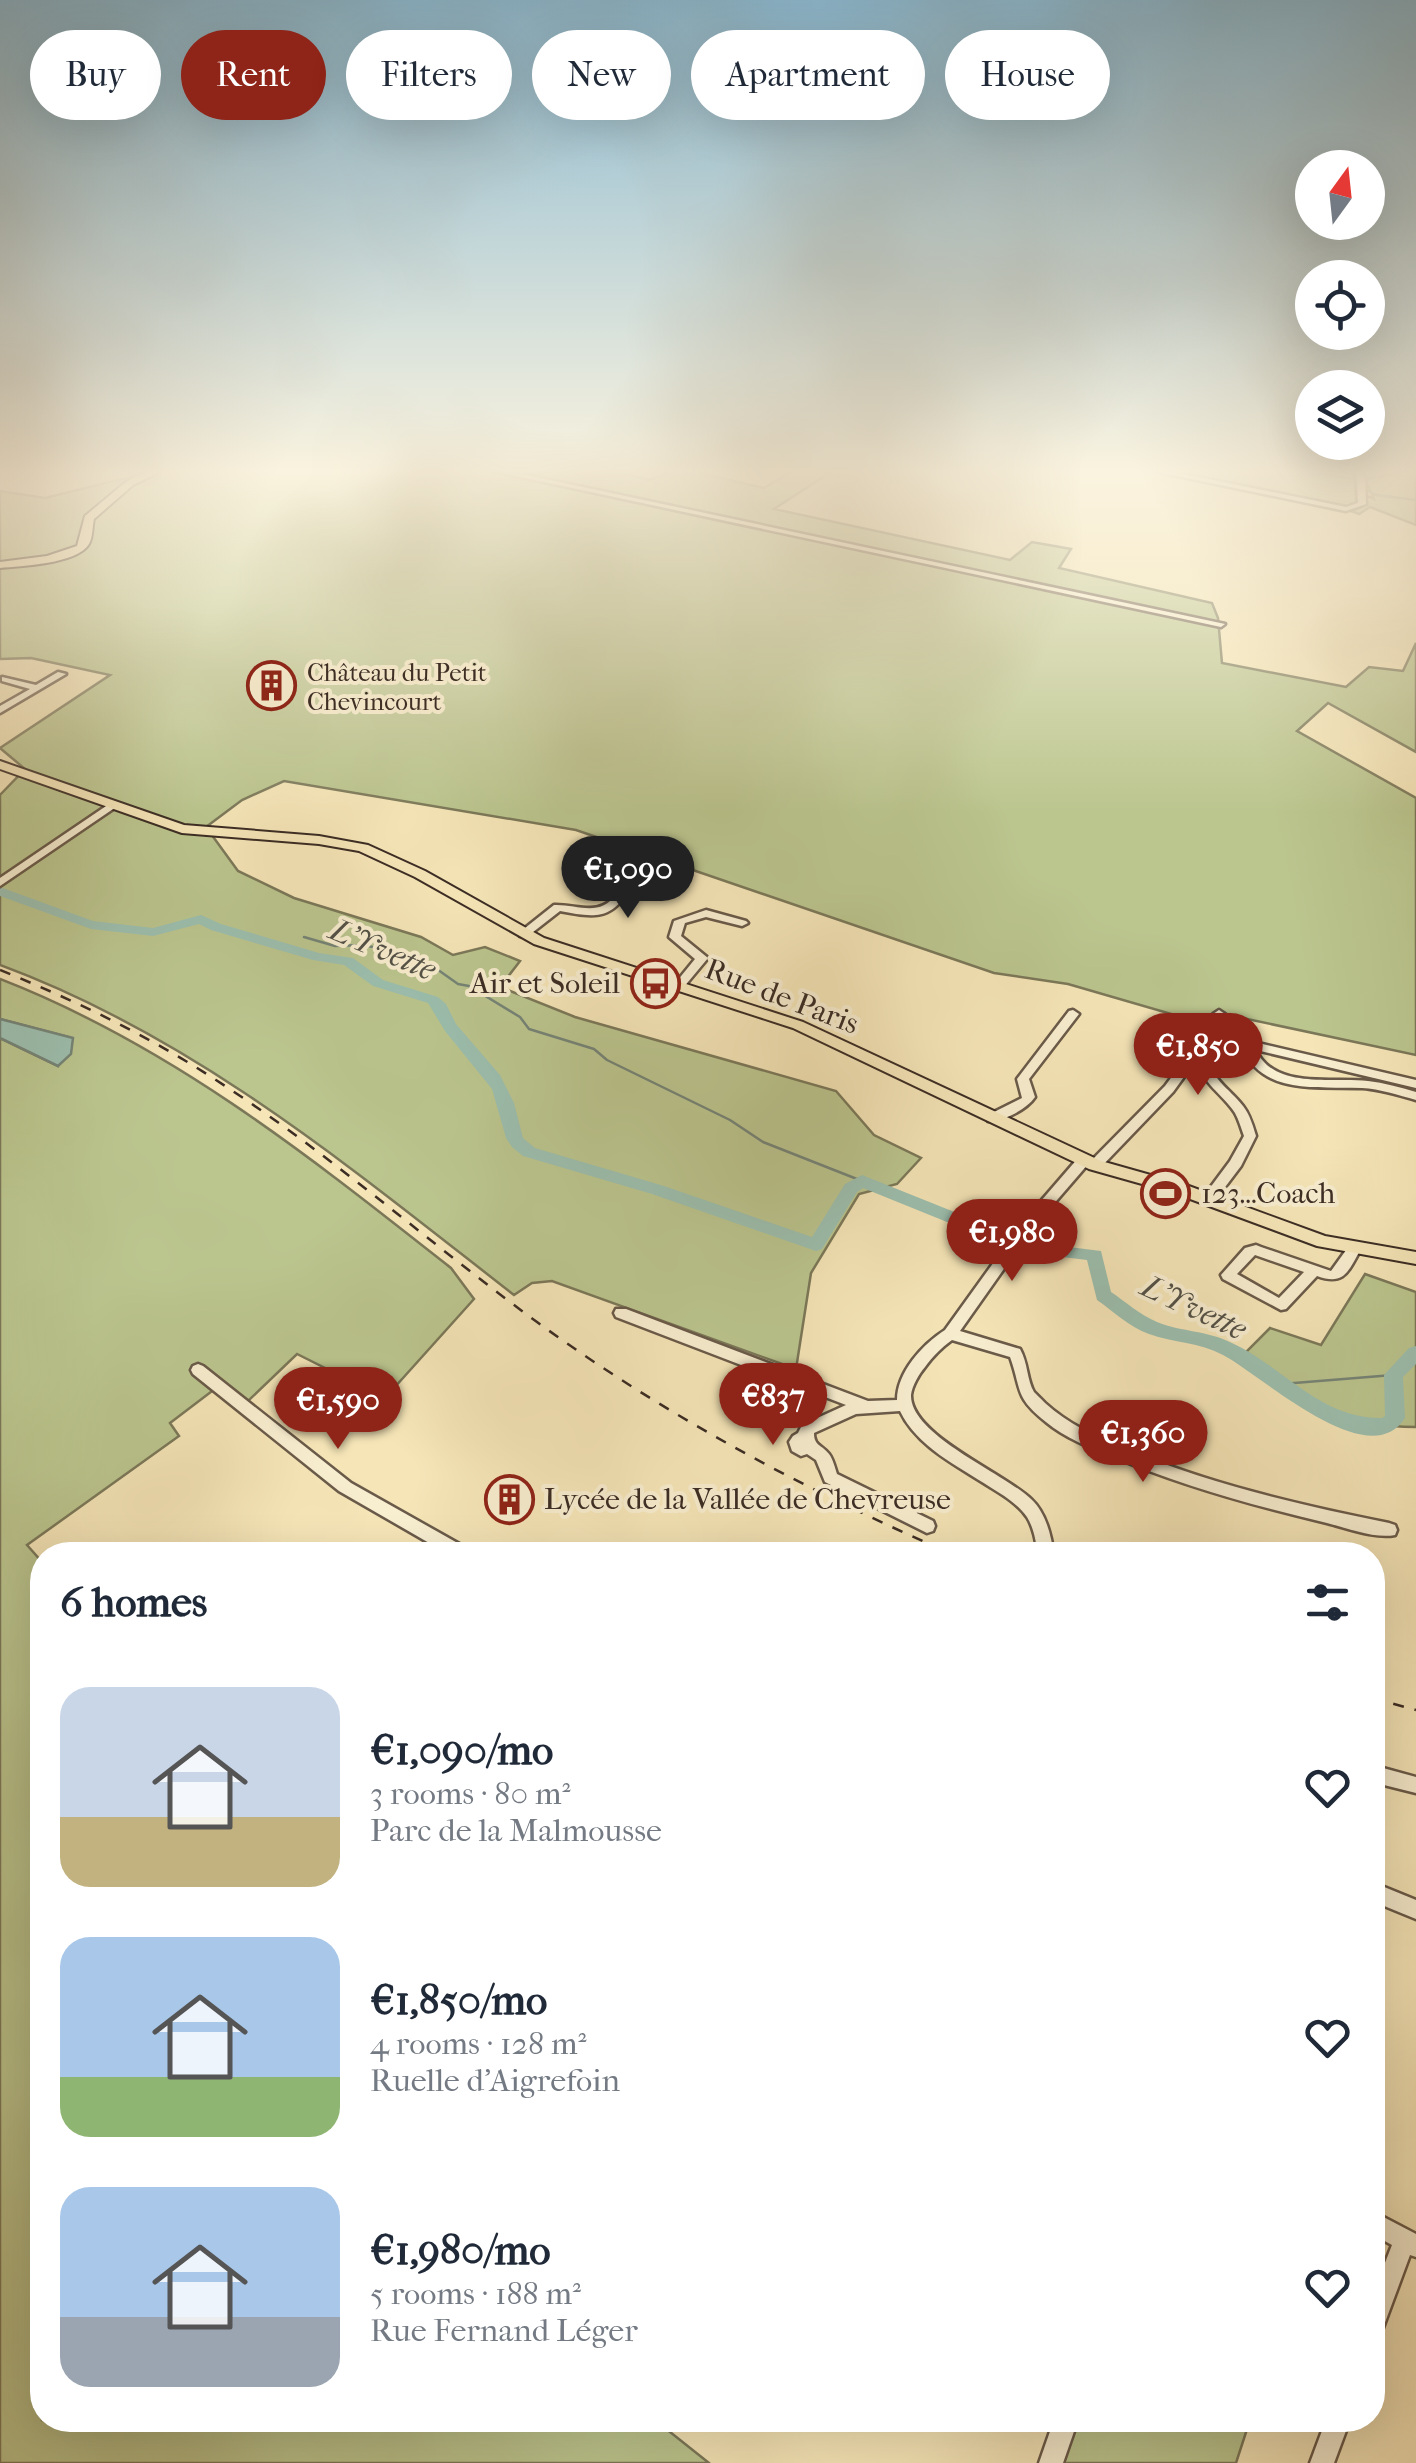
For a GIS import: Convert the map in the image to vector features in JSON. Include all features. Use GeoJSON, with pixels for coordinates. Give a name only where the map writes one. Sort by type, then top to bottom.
{"type":"FeatureCollection","features":[{"type":"Feature","properties":{"kind":"main road","name":"Rue de Paris"},"geometry":{"type":"LineString","coordinates":[[0,765],[196,832],[319,840],[362,848],[420,874],[524,934],[798,1025],[1089,1162],[1323,1242],[1416,1258]]}},
{"type":"Feature","properties":{"kind":"street"},"geometry":{"type":"LineString","coordinates":[[1027,583],[1221,624]]}},
{"type":"Feature","properties":{"kind":"street"},"geometry":{"type":"LineString","coordinates":[[0,710],[61,674]]}},
{"type":"Feature","properties":{"kind":"street"},"geometry":{"type":"LineString","coordinates":[[5,679],[38,688]]}},
{"type":"Feature","properties":{"kind":"street"},"geometry":{"type":"LineString","coordinates":[[0,883],[112,805]]}},
{"type":"Feature","properties":{"kind":"street"},"geometry":{"type":"LineString","coordinates":[[524,934],[558,906],[599,914],[616,904],[621,894],[617,886],[583,872]]}},
{"type":"Feature","properties":{"kind":"street"},"geometry":{"type":"LineString","coordinates":[[679,986],[702,958],[675,937],[680,922],[706,914],[742,923]]}},
{"type":"Feature","properties":{"kind":"street"},"geometry":{"type":"LineString","coordinates":[[993,1118],[1026,1101],[1029,1097],[1023,1079],[1073,1014]]}},
{"type":"Feature","properties":{"kind":"street"},"geometry":{"type":"LineString","coordinates":[[1044,1542],[1026,1504],[929,1439],[904,1405],[908,1379],[934,1344],[950,1334],[1027,1226],[1089,1162],[1169,1089],[1212,1039],[1220,1028],[1219,1014]]}},
{"type":"Feature","properties":{"kind":"street"},"geometry":{"type":"LineString","coordinates":[[1212,1039],[1416,1084]]}},
{"type":"Feature","properties":{"kind":"street"},"geometry":{"type":"LineString","coordinates":[[1208,1200],[1236,1164],[1250,1136],[1240,1111],[1202,1067],[1212,1039]]}},
{"type":"Feature","properties":{"kind":"street"},"geometry":{"type":"LineString","coordinates":[[1248,1046],[1256,1060],[1296,1084],[1355,1084],[1416,1096]]}},
{"type":"Feature","properties":{"kind":"street"},"geometry":{"type":"LineString","coordinates":[[1312,1272],[1281,1305],[1228,1274],[1256,1250],[1278,1254],[1312,1272],[1339,1274],[1354,1249]]}},
{"type":"Feature","properties":{"kind":"street"},"geometry":{"type":"LineString","coordinates":[[621,1312],[864,1406]]}},
{"type":"Feature","properties":{"kind":"street"},"geometry":{"type":"LineString","coordinates":[[950,1334],[1015,1353],[1029,1396],[1042,1410],[1103,1446],[1306,1514],[1390,1530]]}},
{"type":"Feature","properties":{"kind":"street"},"geometry":{"type":"LineString","coordinates":[[198,1370],[345,1487],[441,1542]]}},
{"type":"Feature","properties":{"kind":"street"},"geometry":{"type":"LineString","coordinates":[[904,1405],[864,1406],[807,1429],[806,1444],[822,1456],[831,1478],[928,1526]]}},
{"type":"Feature","properties":{"kind":"street"},"geometry":{"type":"LineString","coordinates":[[1385,1777],[1416,1785]]}},
{"type":"Feature","properties":{"kind":"street"},"geometry":{"type":"LineString","coordinates":[[1385,1897],[1416,1910]]}},
{"type":"Feature","properties":{"kind":"street"},"geometry":{"type":"LineString","coordinates":[[1385,2229],[1410,2243],[1385,2299]]}},
{"type":"Feature","properties":{"kind":"street"},"geometry":{"type":"LineString","coordinates":[[1051,2463],[1062,2432]]}},
{"type":"Feature","properties":{"kind":"street"},"geometry":{"type":"LineString","coordinates":[[1322,2463],[1334,2432]]}},
{"type":"Feature","properties":{"kind":"green space"},"geometry":{"type":"Polygon","coordinates":[[[0,583],[1124,583],[1212,603],[1218,618],[1222,663],[1346,687],[1369,667],[1403,671],[1416,643],[1416,752],[1328,703],[1297,731],[1416,798],[1416,1055],[1219,1013],[1216,1027],[1068,984],[994,973],[576,830],[284,781],[242,800],[206,827],[238,871],[294,898],[421,937],[453,955],[485,947],[520,961],[500,987],[575,1017],[836,1091],[874,1135],[921,1158],[897,1184],[859,1194],[811,1273],[796,1369],[552,1281],[532,1283],[514,1295],[332,1154],[206,1068],[140,1029],[0,965],[0,795],[25,769],[0,748],[110,675],[31,658],[0,659],[0,583]]]}},
{"type":"Feature","properties":{"kind":"green space"},"geometry":{"type":"Polygon","coordinates":[[[0,979],[122,1036],[180,1070],[345,1185],[451,1268],[474,1299],[385,1398],[297,1354],[247,1402],[220,1385],[170,1423],[179,1436],[27,1545],[30,2432],[670,2432],[709,2463],[0,2463],[0,1038],[58,1066],[72,1038],[0,1019],[0,979]]]}},
{"type":"Feature","properties":{"kind":"green space"},"geometry":{"type":"Polygon","coordinates":[[[1365,1274],[1416,1292],[1416,1427],[1387,1426],[1342,1416],[1305,1396],[1246,1352],[1270,1328],[1321,1345],[1365,1274]]]}},
{"type":"Feature","properties":{"kind":"green space"},"geometry":{"type":"Polygon","coordinates":[[[1050,2432],[1246,2432],[1236,2463],[1039,2463],[1050,2432]]]}},
{"type":"Feature","properties":{"kind":"shaded area"},"geometry":{"type":"Polygon","coordinates":[[[0,1019],[73,1038],[71,1054],[58,1066],[0,1038],[0,1019]]]}},
{"type":"Feature","properties":{"kind":"waterway","name":"L'Yvette"},"geometry":{"type":"LineString","coordinates":[[0,891],[91,925],[153,932],[201,919],[318,957],[348,961],[378,983],[433,1000],[450,1027],[492,1075],[506,1103],[514,1138],[529,1152],[658,1190],[816,1245],[851,1188],[862,1181],[1027,1248],[1095,1255],[1103,1295],[1136,1319],[1155,1329],[1209,1340],[1231,1350],[1339,1420],[1362,1426],[1387,1426],[1395,1418],[1393,1375],[1416,1353]]}},
{"type":"Feature","properties":{"kind":"waterway","name":"L'Yvette"},"geometry":{"type":"LineString","coordinates":[[304,937],[335,946],[362,945],[417,955],[458,984],[469,986],[520,1017],[529,1029],[594,1049],[607,1060],[730,1120],[763,1142],[862,1181]]}},
{"type":"Feature","properties":{"kind":"waterway"},"geometry":{"type":"LineString","coordinates":[[1282,1384],[1393,1375]]}},
{"type":"Feature","properties":{"kind":"railway"},"geometry":{"type":"LineString","coordinates":[[0,970],[111,1020],[216,1080],[299,1138],[537,1322],[636,1389],[792,1478],[926,1542]]}},
{"type":"Feature","properties":{"kind":"railway"},"geometry":{"type":"LineString","coordinates":[[1385,1702],[1416,1710]]}},
{"type":"Feature","properties":{"kind":"place","name":"Château du Petit Chevincourt"},"geometry":{"type":"Point","coordinates":[272,686]}},
{"type":"Feature","properties":{"kind":"place","name":"Air et Soleil"},"geometry":{"type":"Point","coordinates":[655,983]}},
{"type":"Feature","properties":{"kind":"place","name":"123...Coach"},"geometry":{"type":"Point","coordinates":[1166,1193]}},
{"type":"Feature","properties":{"kind":"place","name":"Lycée de la Vallée de Chevreuse"},"geometry":{"type":"Point","coordinates":[509,1499]}}]}
